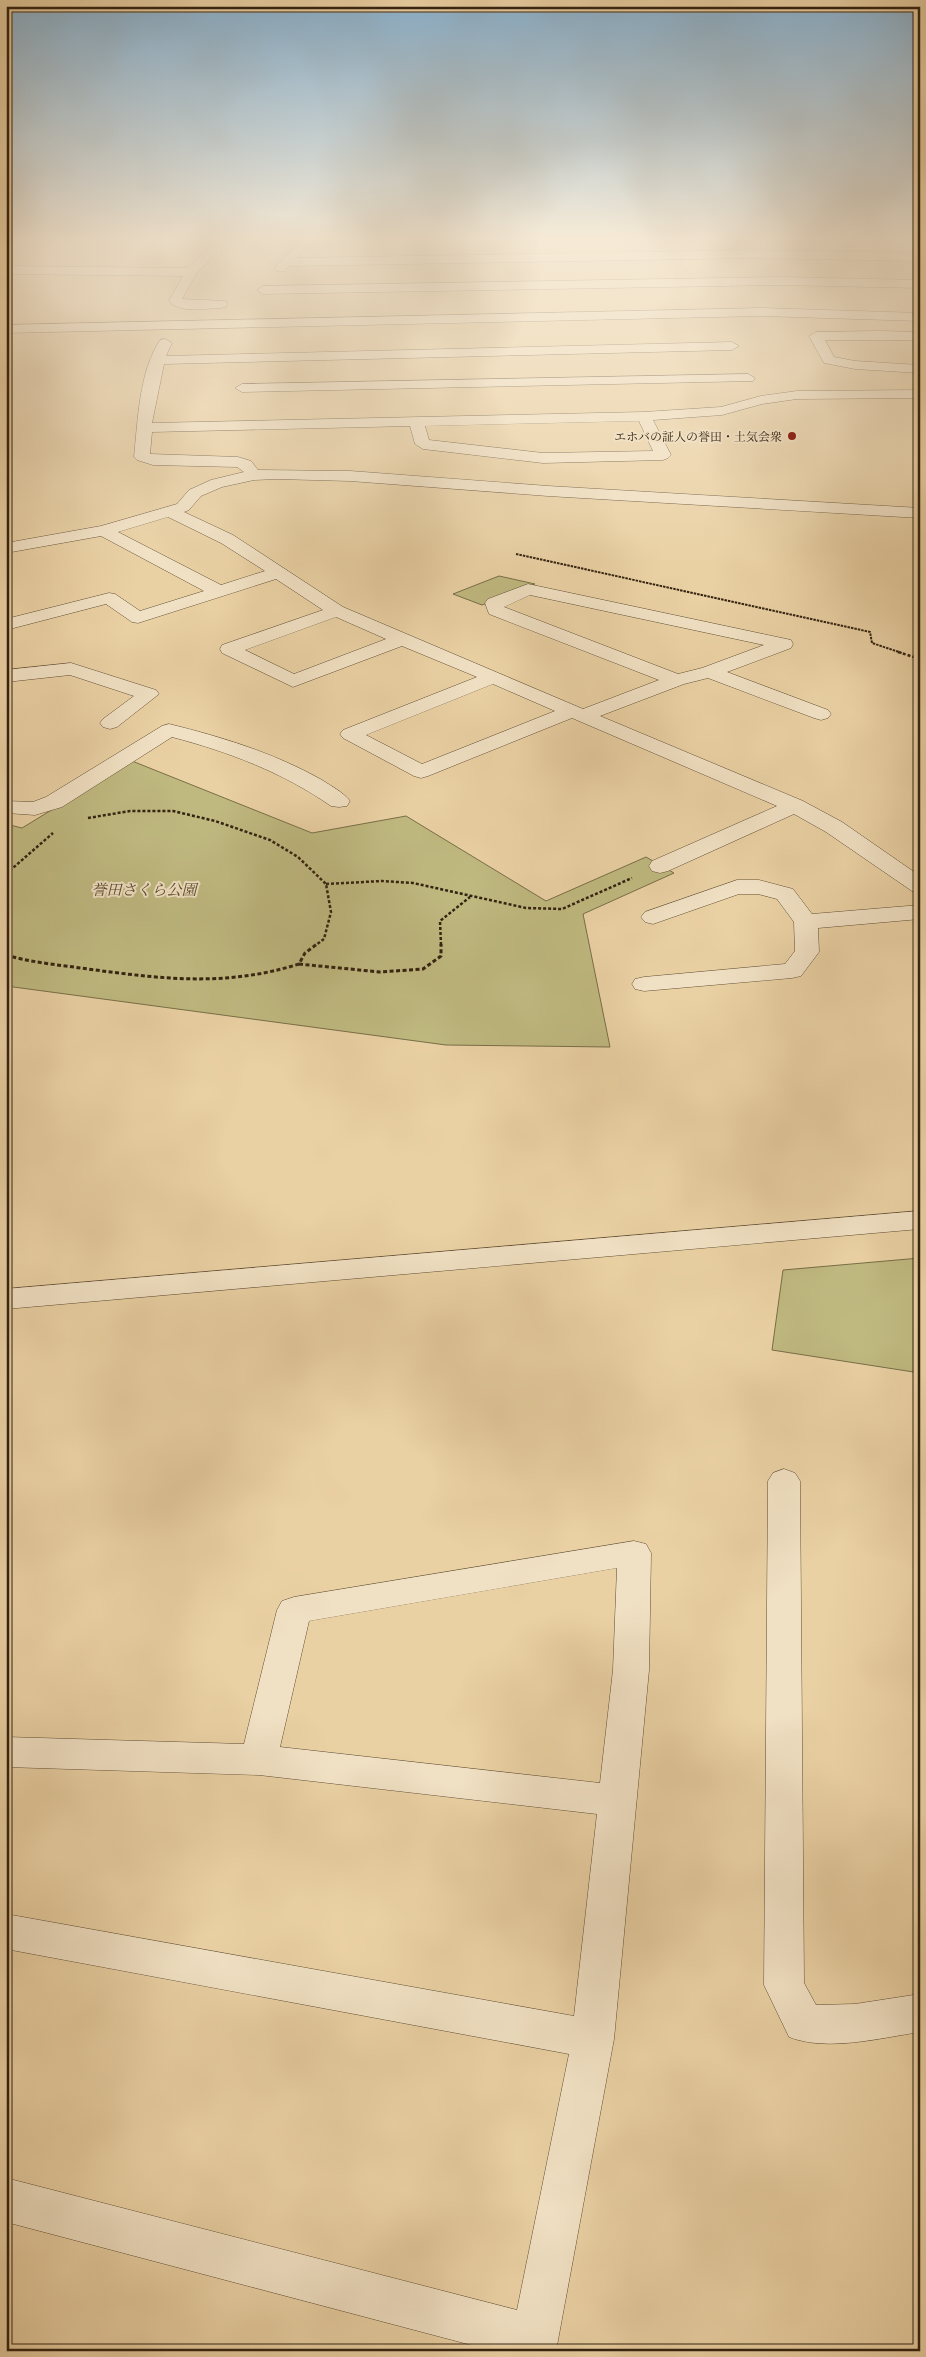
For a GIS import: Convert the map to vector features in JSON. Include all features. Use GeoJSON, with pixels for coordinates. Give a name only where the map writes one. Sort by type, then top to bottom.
{"type":"FeatureCollection","features":[{"type":"Feature","properties":{"kind":"street"},"geometry":{"type":"LineString","coordinates":[[164,346],[157,360],[144,428],[142,457],[145,459],[238,462],[245,464],[254,475]]}},
{"type":"Feature","properties":{"kind":"street"},"geometry":{"type":"LineString","coordinates":[[157,360],[732,346],[761,400]]}},
{"type":"Feature","properties":{"kind":"street"},"geometry":{"type":"LineString","coordinates":[[820,346],[828,360],[838,363],[920,369]]}},
{"type":"Feature","properties":{"kind":"street"},"geometry":{"type":"LineString","coordinates":[[242,357],[242,416]]}},
{"type":"Feature","properties":{"kind":"street"},"geometry":{"type":"LineString","coordinates":[[242,388],[748,378]]}},
{"type":"Feature","properties":{"kind":"street"},"geometry":{"type":"LineString","coordinates":[[144,428],[242,416],[416,422],[644,416],[722,411],[761,400],[797,395],[920,394]]}},
{"type":"Feature","properties":{"kind":"street"},"geometry":{"type":"LineString","coordinates":[[416,422],[422,444],[543,458],[663,455],[644,416]]}},
{"type":"Feature","properties":{"kind":"street"},"geometry":{"type":"LineString","coordinates":[[6,548],[103,531],[171,512],[183,508],[195,494],[217,483],[254,475],[341,476],[548,491],[920,513]]}},
{"type":"Feature","properties":{"kind":"street"},"geometry":{"type":"LineString","coordinates":[[171,512],[227,539],[337,611],[400,640],[578,713],[795,806],[834,827],[920,886]]}},
{"type":"Feature","properties":{"kind":"street"},"geometry":{"type":"LineString","coordinates":[[103,531],[218,591]]}},
{"type":"Feature","properties":{"kind":"street"},"geometry":{"type":"LineString","coordinates":[[6,625],[109,598],[138,618],[277,573]]}},
{"type":"Feature","properties":{"kind":"street"},"geometry":{"type":"LineString","coordinates":[[492,678],[350,734],[421,772],[578,713],[677,680],[709,672],[784,644],[528,590],[494,603],[495,610],[677,680]]}},
{"type":"Feature","properties":{"kind":"street"},"geometry":{"type":"LineString","coordinates":[[337,611],[228,649],[293,680],[400,640]]}},
{"type":"Feature","properties":{"kind":"street"},"geometry":{"type":"LineString","coordinates":[[6,676],[71,669],[149,694],[110,723]]}},
{"type":"Feature","properties":{"kind":"street"},"geometry":{"type":"LineString","coordinates":[[709,672],[821,714]]}},
{"type":"Feature","properties":{"kind":"street"},"geometry":{"type":"LineString","coordinates":[[6,807],[35,809],[54,802],[169,730],[222,743],[263,759],[316,784],[339,801]]}},
{"type":"Feature","properties":{"kind":"street"},"geometry":{"type":"LineString","coordinates":[[660,866],[795,806]]}},
{"type":"Feature","properties":{"kind":"street"},"geometry":{"type":"LineString","coordinates":[[644,984],[792,971],[807,952],[806,922],[785,894],[758,887],[737,887],[653,917]]}},
{"type":"Feature","properties":{"kind":"street"},"geometry":{"type":"LineString","coordinates":[[806,922],[920,912]]}},
{"type":"Feature","properties":{"kind":"street"},"geometry":{"type":"LineString","coordinates":[[6,1300],[920,1220]]}},
{"type":"Feature","properties":{"kind":"street"},"geometry":{"type":"LineString","coordinates":[[784,1481],[784,1986],[804,2024],[855,2023],[920,2012]]}},
{"type":"Feature","properties":{"kind":"street"},"geometry":{"type":"LineString","coordinates":[[6,2200],[533,2344],[593,2039],[630,1670],[634,1553],[294,1610],[259,1760]]}},
{"type":"Feature","properties":{"kind":"street"},"geometry":{"type":"LineString","coordinates":[[6,1752],[259,1760],[617,1801]]}},
{"type":"Feature","properties":{"kind":"street"},"geometry":{"type":"LineString","coordinates":[[6,1931],[593,2039]]}},
{"type":"Feature","properties":{"kind":"path"},"geometry":{"type":"LineString","coordinates":[[79,821],[139,811],[173,811],[215,821],[270,840],[298,857],[326,884],[331,912],[324,939],[305,953],[299,964]]}},
{"type":"Feature","properties":{"kind":"path"},"geometry":{"type":"LineString","coordinates":[[6,874],[54,833]]}},
{"type":"Feature","properties":{"kind":"path"},"geometry":{"type":"LineString","coordinates":[[326,884],[382,881],[413,883],[526,908],[562,909],[660,866]]}},
{"type":"Feature","properties":{"kind":"path"},"geometry":{"type":"LineString","coordinates":[[6,955],[166,980],[203,981],[274,974],[299,964],[380,972],[423,969],[441,956],[440,921],[470,896]]}},
{"type":"Feature","properties":{"kind":"green space"},"geometry":{"type":"Polygon","coordinates":[[[499,576],[535,584],[482,605],[453,594],[499,576]]]}},
{"type":"Feature","properties":{"kind":"green space","name":"誉田さくら公園"},"geometry":{"type":"Polygon","coordinates":[[[132,761],[312,833],[406,816],[546,901],[646,857],[674,873],[583,914],[610,1047],[446,1045],[6,986],[6,824],[22,828],[132,761]]]}},
{"type":"Feature","properties":{"kind":"green space"},"geometry":{"type":"Polygon","coordinates":[[[920,1258],[920,1373],[772,1350],[783,1270],[920,1258]]]}},
{"type":"Feature","properties":{"kind":"place","name":"エホバの証人の誉田・土気会衆"},"geometry":{"type":"Point","coordinates":[792,436]}}]}
